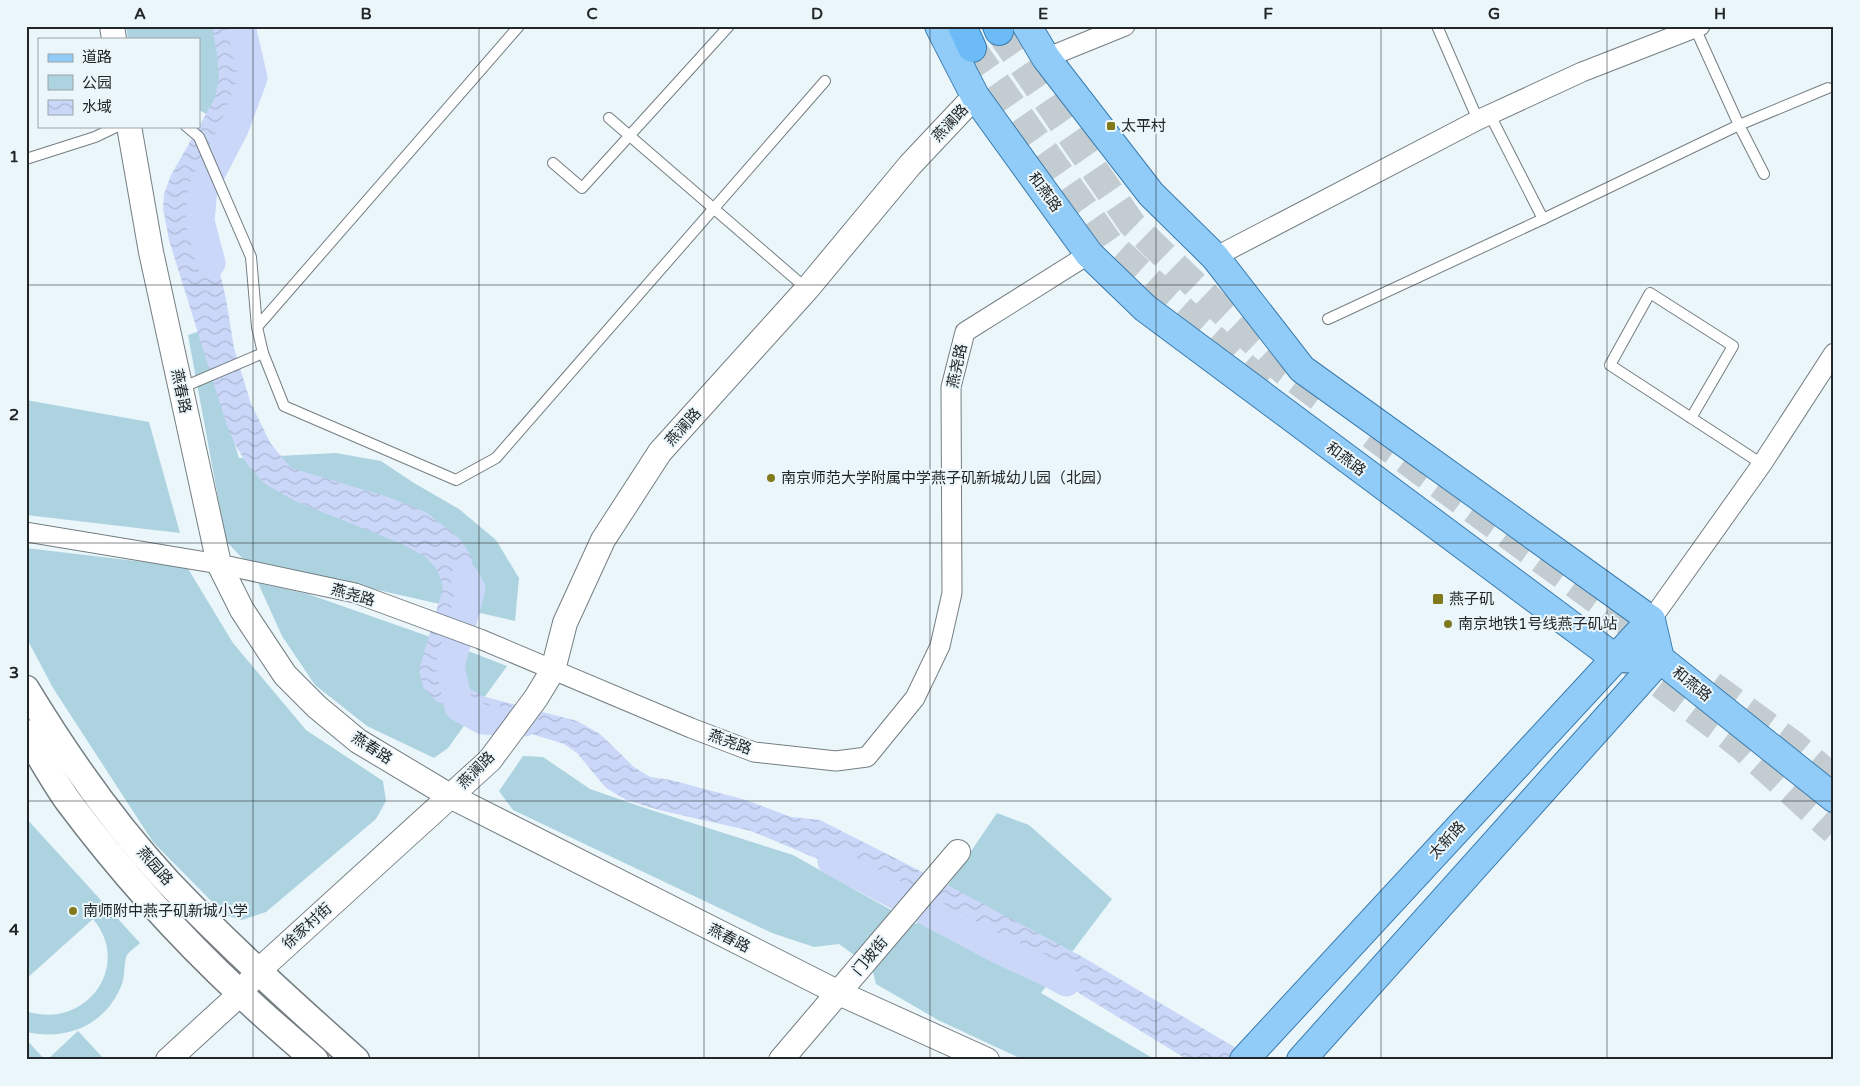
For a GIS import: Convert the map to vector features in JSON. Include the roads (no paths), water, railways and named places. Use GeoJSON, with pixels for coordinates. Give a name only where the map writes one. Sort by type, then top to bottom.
{"type":"FeatureCollection","features":[{"type":"Feature","properties":{"kind":"main road","name":"和燕路"},"geometry":{"type":"LineString","coordinates":[[939,26],[975,96],[1089,254],[1146,308],[1615,658],[1660,659],[1834,798]]}},
{"type":"Feature","properties":{"kind":"main road"},"geometry":{"type":"LineString","coordinates":[[1029,27],[1046,58],[1151,194],[1215,257],[1302,369],[1651,620],[1660,659],[1301,1060]]}},
{"type":"Feature","properties":{"kind":"main road","name":"太新路"},"geometry":{"type":"LineString","coordinates":[[1249,1055],[1651,620]]}},
{"type":"Feature","properties":{"kind":"main road","name":"燕园路"},"geometry":{"type":"LineString","coordinates":[[26,689],[50,728],[119,824],[167,881],[257,972],[356,1060]]}},
{"type":"Feature","properties":{"kind":"main road","name":"燕园路"},"geometry":{"type":"LineString","coordinates":[[26,733],[67,799],[92,833],[180,934],[240,994],[314,1060]]}},
{"type":"Feature","properties":{"kind":"street"},"geometry":{"type":"LineString","coordinates":[[1046,58],[1125,26]]}},
{"type":"Feature","properties":{"kind":"street"},"geometry":{"type":"LineString","coordinates":[[1215,257],[1484,118],[1582,72],[1697,27]]}},
{"type":"Feature","properties":{"kind":"street","name":"燕澜路"},"geometry":{"type":"LineString","coordinates":[[450,796],[490,760],[536,698],[553,670],[565,623],[602,540],[660,452],[807,289],[910,164],[975,96]]}},
{"type":"Feature","properties":{"kind":"street","name":"燕春路"},"geometry":{"type":"LineString","coordinates":[[129,128],[151,252],[219,564],[242,610],[285,675],[317,707],[358,740],[450,796],[838,993],[987,1060]]}},
{"type":"Feature","properties":{"kind":"street","name":"燕尧路"},"geometry":{"type":"LineString","coordinates":[[26,532],[219,564],[355,593],[480,639],[691,728],[754,752],[836,761],[867,757],[915,698],[940,646],[952,593],[951,387],[965,332],[1089,254]]}},
{"type":"Feature","properties":{"kind":"street"},"geometry":{"type":"LineString","coordinates":[[1651,620],[1762,464],[1834,353]]}},
{"type":"Feature","properties":{"kind":"street","name":"徐家村街"},"geometry":{"type":"LineString","coordinates":[[168,1060],[240,994],[257,972],[450,796]]}},
{"type":"Feature","properties":{"kind":"street","name":"门坡街"},"geometry":{"type":"LineString","coordinates":[[781,1060],[958,852]]}},
{"type":"Feature","properties":{"kind":"lane"},"geometry":{"type":"LineString","coordinates":[[257,327],[519,26]]}},
{"type":"Feature","properties":{"kind":"lane"},"geometry":{"type":"LineString","coordinates":[[553,163],[582,188],[630,137],[728,26]]}},
{"type":"Feature","properties":{"kind":"lane"},"geometry":{"type":"LineString","coordinates":[[1437,26],[1484,118],[1543,219]]}},
{"type":"Feature","properties":{"kind":"lane"},"geometry":{"type":"LineString","coordinates":[[1697,27],[1739,126],[1764,174]]}},
{"type":"Feature","properties":{"kind":"lane"},"geometry":{"type":"LineString","coordinates":[[188,128],[199,138],[251,257],[257,327],[262,352],[284,406],[456,480],[496,458],[825,81]]}},
{"type":"Feature","properties":{"kind":"lane"},"geometry":{"type":"LineString","coordinates":[[1328,320],[1739,126],[1828,88]]}},
{"type":"Feature","properties":{"kind":"lane"},"geometry":{"type":"LineString","coordinates":[[608,118],[807,289]]}},
{"type":"Feature","properties":{"kind":"lane"},"geometry":{"type":"LineString","coordinates":[[26,159],[95,138],[114,128]]}},
{"type":"Feature","properties":{"kind":"lane"},"geometry":{"type":"LineString","coordinates":[[1691,418],[1733,346],[1650,293],[1610,365],[1691,418],[1762,464]]}},
{"type":"Feature","properties":{"kind":"lane"},"geometry":{"type":"LineString","coordinates":[[180,389],[262,352]]}},
{"type":"Feature","properties":{"kind":"water"},"geometry":{"type":"Polygon","coordinates":[[[212,26],[241,26],[246,60],[247,86],[245,94],[201,178],[196,196],[200,223],[218,264],[234,348],[251,404],[271,444],[291,468],[385,496],[426,512],[460,539],[471,556],[475,576],[473,592],[451,651],[457,672],[468,688],[482,696],[577,721],[600,734],[634,767],[650,777],[671,780],[746,800],[791,817],[820,820],[1081,956],[1256,1060],[1188,1060],[1020,957],[875,883],[751,831],[659,810],[626,800],[606,788],[577,753],[564,744],[462,712],[436,701],[423,687],[419,670],[443,588],[438,571],[426,557],[400,543],[297,502],[265,484],[248,465],[237,448],[227,426],[169,240],[163,208],[164,194],[171,175],[198,128],[200,128],[200,124],[214,100],[219,79],[212,26]]]}},
{"type":"Feature","properties":{"kind":"waterway"},"geometry":{"type":"LineString","coordinates":[[211,263],[200,221],[203,188],[234,129],[253,78],[241,26]]}},
{"type":"Feature","properties":{"kind":"waterway"},"geometry":{"type":"LineString","coordinates":[[465,578],[471,589],[450,666],[459,707],[483,720],[524,722]]}},
{"type":"Feature","properties":{"kind":"waterway"},"geometry":{"type":"LineString","coordinates":[[832,861],[998,949],[1066,982]]}},
{"type":"Feature","properties":{"kind":"tunnel"},"geometry":{"type":"LineString","coordinates":[[999,31],[1132,224],[1285,372],[1320,398]]}},
{"type":"Feature","properties":{"kind":"tunnel"},"geometry":{"type":"LineString","coordinates":[[972,48],[1109,243],[1266,386]]}},
{"type":"Feature","properties":{"kind":"tunnel"},"geometry":{"type":"LineString","coordinates":[[1371,435],[1659,646]]}},
{"type":"Feature","properties":{"kind":"tunnel"},"geometry":{"type":"LineString","coordinates":[[1627,659],[1741,746],[1834,831]]}},
{"type":"Feature","properties":{"kind":"tunnel"},"geometry":{"type":"LineString","coordinates":[[1712,685],[1793,744],[1834,779]]}},
{"type":"Feature","properties":{"kind":"place","name":"太平村"},"geometry":{"type":"Point","coordinates":[1111,126]}},
{"type":"Feature","properties":{"kind":"place","name":"南京师范大学附属中学燕子矶新城幼儿园（北园）"},"geometry":{"type":"Point","coordinates":[771,478]}},
{"type":"Feature","properties":{"kind":"place","name":"燕子矶"},"geometry":{"type":"Point","coordinates":[1438,599]}},
{"type":"Feature","properties":{"kind":"place","name":"南京地铁1号线燕子矶站"},"geometry":{"type":"Point","coordinates":[1448,624]}},
{"type":"Feature","properties":{"kind":"place","name":"南师附中燕子矶新城小学"},"geometry":{"type":"Point","coordinates":[73,911]}}]}
